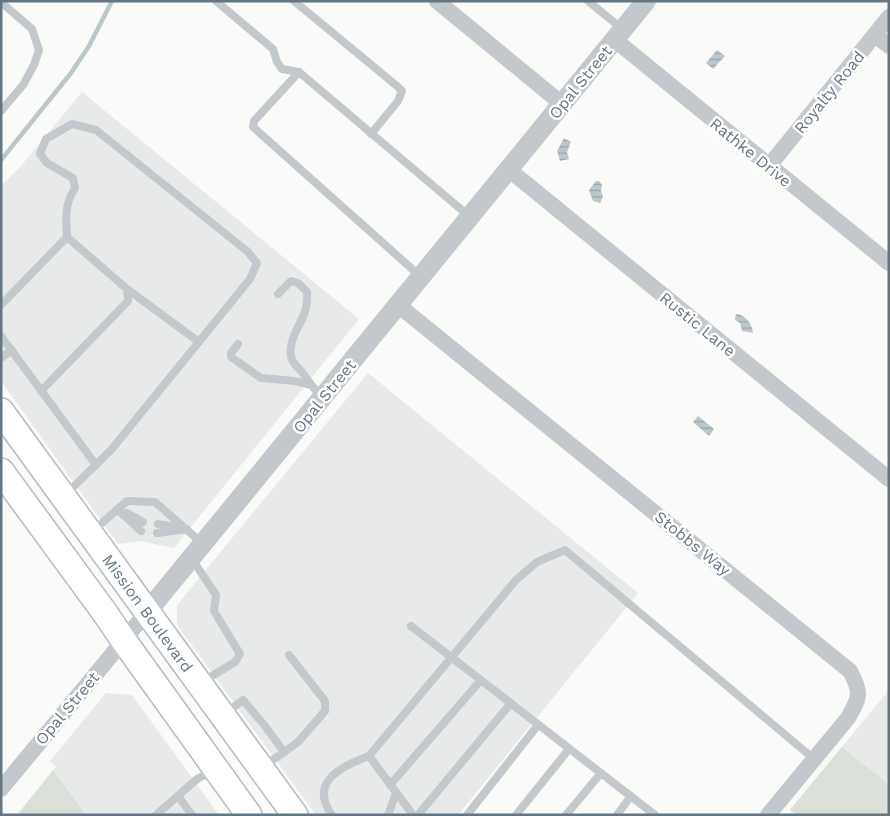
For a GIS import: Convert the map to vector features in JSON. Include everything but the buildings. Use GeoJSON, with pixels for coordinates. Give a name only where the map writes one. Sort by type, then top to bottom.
{"type":"FeatureCollection","features":[{"type":"Feature","properties":{"kind":"main road","name":"Mission Boulevard"},"geometry":{"type":"LineString","coordinates":[[1,411],[295,815]]}},
{"type":"Feature","properties":{"kind":"main road"},"geometry":{"type":"LineString","coordinates":[[1,471],[249,815]]}},
{"type":"Feature","properties":{"kind":"street"},"geometry":{"type":"LineString","coordinates":[[437,1],[562,104]]}},
{"type":"Feature","properties":{"kind":"street","name":"Opal Street"},"geometry":{"type":"LineString","coordinates":[[1,789],[198,551],[316,391],[398,305],[646,1]]}},
{"type":"Feature","properties":{"kind":"street","name":"Royalty Road"},"geometry":{"type":"LineString","coordinates":[[769,166],[889,17]]}},
{"type":"Feature","properties":{"kind":"street","name":"Rathke Drive"},"geometry":{"type":"LineString","coordinates":[[619,35],[769,166],[889,264]]}},
{"type":"Feature","properties":{"kind":"street"},"geometry":{"type":"LineString","coordinates":[[875,35],[889,46]]}},
{"type":"Feature","properties":{"kind":"street","name":"Rustic Lane"},"geometry":{"type":"LineString","coordinates":[[508,169],[889,480]]}},
{"type":"Feature","properties":{"kind":"street","name":"Stobbs Way"},"geometry":{"type":"LineString","coordinates":[[398,305],[850,671],[856,683],[858,699],[848,718],[768,815]]}},
{"type":"Feature","properties":{"kind":"lane"},"geometry":{"type":"LineString","coordinates":[[216,1],[273,49],[277,62],[282,69],[298,72],[470,217]]}},
{"type":"Feature","properties":{"kind":"lane"},"geometry":{"type":"LineString","coordinates":[[294,1],[402,91],[398,101],[371,134]]}},
{"type":"Feature","properties":{"kind":"lane"},"geometry":{"type":"LineString","coordinates":[[588,1],[619,35]]}},
{"type":"Feature","properties":{"kind":"lane"},"geometry":{"type":"LineString","coordinates":[[1,111],[23,85],[34,66],[39,50],[32,29],[2,2]]}},
{"type":"Feature","properties":{"kind":"lane"},"geometry":{"type":"LineString","coordinates":[[298,72],[254,121],[253,127],[421,277]]}},
{"type":"Feature","properties":{"kind":"lane"},"geometry":{"type":"LineString","coordinates":[[1,305],[67,237],[66,209],[69,198],[75,188],[72,178],[47,163],[40,154],[46,139],[72,124],[96,130],[247,251],[257,263],[250,278],[111,450],[63,497]]}},
{"type":"Feature","properties":{"kind":"lane"},"geometry":{"type":"LineString","coordinates":[[67,237],[127,289],[199,342]]}},
{"type":"Feature","properties":{"kind":"lane"},"geometry":{"type":"LineString","coordinates":[[278,294],[291,281],[298,283],[307,292],[308,302],[305,316],[296,330],[290,347],[292,360],[316,391]]}},
{"type":"Feature","properties":{"kind":"lane"},"geometry":{"type":"LineString","coordinates":[[42,391],[128,301],[127,289]]}},
{"type":"Feature","properties":{"kind":"lane"},"geometry":{"type":"LineString","coordinates":[[1,336],[96,465]]}},
{"type":"Feature","properties":{"kind":"lane"},"geometry":{"type":"LineString","coordinates":[[238,344],[231,353],[231,357],[261,378],[295,381],[316,391]]}},
{"type":"Feature","properties":{"kind":"lane"},"geometry":{"type":"LineString","coordinates":[[1,358],[12,350]]}},
{"type":"Feature","properties":{"kind":"lane"},"geometry":{"type":"LineString","coordinates":[[90,533],[127,501],[155,502],[187,529],[216,595],[214,611],[240,654],[234,662],[199,684]]}},
{"type":"Feature","properties":{"kind":"lane"},"geometry":{"type":"LineString","coordinates":[[117,509],[143,522]]}},
{"type":"Feature","properties":{"kind":"lane"},"geometry":{"type":"LineString","coordinates":[[117,509],[142,531]]}},
{"type":"Feature","properties":{"kind":"lane"},"geometry":{"type":"LineString","coordinates":[[158,524],[187,529]]}},
{"type":"Feature","properties":{"kind":"lane"},"geometry":{"type":"LineString","coordinates":[[157,533],[187,529]]}},
{"type":"Feature","properties":{"kind":"lane"},"geometry":{"type":"LineString","coordinates":[[332,815],[323,794],[327,781],[347,764],[369,756],[516,580],[536,562],[565,550],[814,759]]}},
{"type":"Feature","properties":{"kind":"lane"},"geometry":{"type":"LineString","coordinates":[[411,626],[654,815]]}},
{"type":"Feature","properties":{"kind":"lane"},"geometry":{"type":"LineString","coordinates":[[261,768],[298,742],[325,712],[325,700],[289,654]]}},
{"type":"Feature","properties":{"kind":"lane"},"geometry":{"type":"LineString","coordinates":[[390,785],[481,680]]}},
{"type":"Feature","properties":{"kind":"lane"},"geometry":{"type":"LineString","coordinates":[[222,715],[243,700],[284,752]]}},
{"type":"Feature","properties":{"kind":"lane"},"geometry":{"type":"LineString","coordinates":[[418,815],[510,703]]}},
{"type":"Feature","properties":{"kind":"lane"},"geometry":{"type":"LineString","coordinates":[[467,815],[538,724]]}},
{"type":"Feature","properties":{"kind":"lane"},"geometry":{"type":"LineString","coordinates":[[516,815],[569,749]]}},
{"type":"Feature","properties":{"kind":"lane"},"geometry":{"type":"LineString","coordinates":[[369,756],[413,815]]}},
{"type":"Feature","properties":{"kind":"lane"},"geometry":{"type":"LineString","coordinates":[[156,815],[197,780],[216,768]]}},
{"type":"Feature","properties":{"kind":"lane"},"geometry":{"type":"LineString","coordinates":[[566,815],[601,773]]}},
{"type":"Feature","properties":{"kind":"lane"},"geometry":{"type":"LineString","coordinates":[[388,815],[396,793]]}},
{"type":"Feature","properties":{"kind":"lane"},"geometry":{"type":"LineString","coordinates":[[178,796],[192,815]]}},
{"type":"Feature","properties":{"kind":"lane"},"geometry":{"type":"LineString","coordinates":[[617,815],[631,796]]}},
{"type":"Feature","properties":{"kind":"shaded area"},"geometry":{"type":"Polygon","coordinates":[[[717,50],[725,56],[713,69],[706,63],[717,50]]]}},
{"type":"Feature","properties":{"kind":"shaded area"},"geometry":{"type":"Polygon","coordinates":[[[82,92],[359,319],[174,548],[140,541],[118,544],[1,381],[1,186],[21,166],[82,92]]]}},
{"type":"Feature","properties":{"kind":"shaded area"},"geometry":{"type":"Polygon","coordinates":[[[564,138],[571,142],[567,152],[569,159],[560,161],[557,151],[564,138]]]}},
{"type":"Feature","properties":{"kind":"shaded area"},"geometry":{"type":"Polygon","coordinates":[[[596,181],[599,181],[602,185],[603,197],[600,203],[593,201],[589,190],[596,181]]]}},
{"type":"Feature","properties":{"kind":"shaded area"},"geometry":{"type":"Polygon","coordinates":[[[736,314],[748,320],[753,333],[742,331],[740,323],[735,320],[736,314]]]}},
{"type":"Feature","properties":{"kind":"shaded area"},"geometry":{"type":"Polygon","coordinates":[[[368,373],[638,593],[458,815],[316,815],[177,625],[177,605],[368,373]]]}},
{"type":"Feature","properties":{"kind":"shaded area"},"geometry":{"type":"Polygon","coordinates":[[[698,416],[714,429],[709,436],[693,422],[698,416]]]}},
{"type":"Feature","properties":{"kind":"shaded area"},"geometry":{"type":"Polygon","coordinates":[[[889,690],[889,815],[796,815],[790,810],[889,690]]]}},
{"type":"Feature","properties":{"kind":"shaded area"},"geometry":{"type":"Polygon","coordinates":[[[106,693],[132,695],[219,815],[86,815],[53,770],[56,767],[50,761],[106,693]]]}},
{"type":"Feature","properties":{"kind":"shaded area"},"geometry":{"type":"Polygon","coordinates":[[[842,747],[889,785],[889,815],[796,815],[790,810],[842,747]]]}},
{"type":"Feature","properties":{"kind":"shaded area"},"geometry":{"type":"Polygon","coordinates":[[[53,770],[86,815],[17,815],[53,770]]]}},
{"type":"Feature","properties":{"kind":"waterway"},"geometry":{"type":"LineString","coordinates":[[1,160],[71,73],[89,46],[112,1]]}}]}
